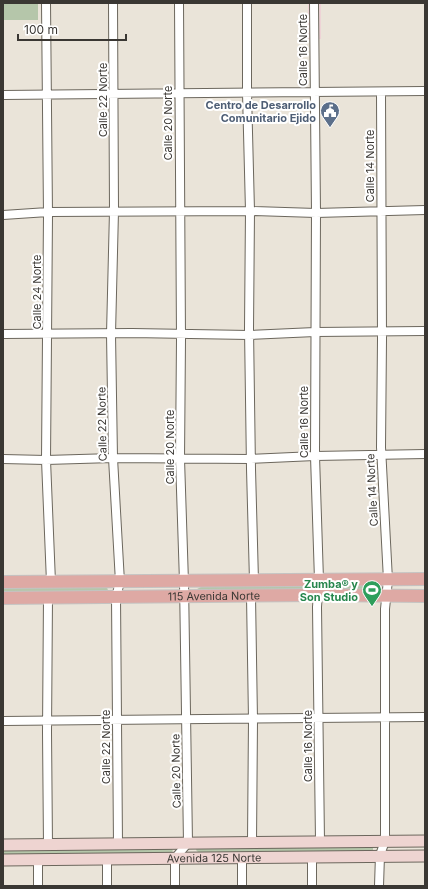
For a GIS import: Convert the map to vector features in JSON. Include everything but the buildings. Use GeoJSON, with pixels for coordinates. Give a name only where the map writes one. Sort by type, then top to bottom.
{"type":"FeatureCollection","features":[{"type":"Feature","properties":{"kind":"main road","name":"115 Avenida Norte"},"geometry":{"type":"LineString","coordinates":[[3,582],[184,582],[425,579]]}},
{"type":"Feature","properties":{"kind":"main road","name":"115 Avenida Norte"},"geometry":{"type":"LineString","coordinates":[[3,598],[317,595],[425,596]]}},
{"type":"Feature","properties":{"kind":"main road","name":"Avenida 125 Norte"},"geometry":{"type":"LineString","coordinates":[[3,845],[425,841]]}},
{"type":"Feature","properties":{"kind":"main road","name":"Avenida 125 Norte"},"geometry":{"type":"LineString","coordinates":[[3,860],[425,856]]}},
{"type":"Feature","properties":{"kind":"street","name":"Calle 24 Norte"},"geometry":{"type":"LineString","coordinates":[[46,3],[48,212],[46,460],[51,582]]}},
{"type":"Feature","properties":{"kind":"street","name":"Calle 22 Norte"},"geometry":{"type":"LineString","coordinates":[[113,3],[114,212],[111,334],[113,458],[120,582],[116,597],[118,844]]}},
{"type":"Feature","properties":{"kind":"street","name":"Calle 20 Norte"},"geometry":{"type":"LineString","coordinates":[[179,3],[179,211],[181,334],[180,458],[184,582],[188,843]]}},
{"type":"Feature","properties":{"kind":"street"},"geometry":{"type":"LineString","coordinates":[[247,3],[251,459],[254,581]]}},
{"type":"Feature","properties":{"kind":"street","name":"Calle 16 Norte"},"geometry":{"type":"LineString","coordinates":[[314,3],[316,213],[315,456],[319,580],[317,595],[320,841]]}},
{"type":"Feature","properties":{"kind":"street"},"geometry":{"type":"LineString","coordinates":[[3,95],[425,91]]}},
{"type":"Feature","properties":{"kind":"street","name":"Calle 14 Norte"},"geometry":{"type":"LineString","coordinates":[[379,886],[380,856],[385,841],[385,595],[388,580],[382,455],[381,92]]}},
{"type":"Feature","properties":{"kind":"street"},"geometry":{"type":"LineString","coordinates":[[3,215],[48,212],[250,211],[316,213],[425,210]]}},
{"type":"Feature","properties":{"kind":"street"},"geometry":{"type":"LineString","coordinates":[[3,334],[250,335],[315,332],[425,331]]}},
{"type":"Feature","properties":{"kind":"street"},"geometry":{"type":"LineString","coordinates":[[3,459],[251,459],[425,454]]}},
{"type":"Feature","properties":{"kind":"street"},"geometry":{"type":"LineString","coordinates":[[251,596],[253,720],[252,842]]}},
{"type":"Feature","properties":{"kind":"street"},"geometry":{"type":"LineString","coordinates":[[48,597],[48,844]]}},
{"type":"Feature","properties":{"kind":"street"},"geometry":{"type":"LineString","coordinates":[[3,721],[425,718]]}},
{"type":"Feature","properties":{"kind":"street"},"geometry":{"type":"LineString","coordinates":[[175,886],[174,858],[188,843]]}},
{"type":"Feature","properties":{"kind":"street"},"geometry":{"type":"LineString","coordinates":[[242,857],[242,886]]}},
{"type":"Feature","properties":{"kind":"street"},"geometry":{"type":"LineString","coordinates":[[312,857],[312,886]]}},
{"type":"Feature","properties":{"kind":"street"},"geometry":{"type":"LineString","coordinates":[[38,860],[38,886]]}},
{"type":"Feature","properties":{"kind":"street"},"geometry":{"type":"LineString","coordinates":[[106,860],[107,886]]}},
{"type":"Feature","properties":{"kind":"shaded area"},"geometry":{"type":"Polygon","coordinates":[[[308,3],[321,3],[321,39],[308,39],[308,3]]]}},
{"type":"Feature","properties":{"kind":"green space"},"geometry":{"type":"Polygon","coordinates":[[[3,3],[38,3],[38,20],[3,20],[3,3]]]}},
{"type":"Feature","properties":{"kind":"green space"},"geometry":{"type":"Polygon","coordinates":[[[305,585],[311,588],[306,591],[203,592],[197,589],[203,586],[305,585]]]}},
{"type":"Feature","properties":{"kind":"green space"},"geometry":{"type":"Polygon","coordinates":[[[330,585],[376,585],[379,588],[376,591],[330,591],[326,588],[330,585]]]}},
{"type":"Feature","properties":{"kind":"green space"},"geometry":{"type":"Polygon","coordinates":[[[104,586],[108,589],[106,592],[3,593],[3,587],[104,586]]]}},
{"type":"Feature","properties":{"kind":"green space"},"geometry":{"type":"Polygon","coordinates":[[[373,847],[373,850],[368,851],[198,852],[196,850],[197,848],[373,847]]]}},
{"type":"Feature","properties":{"kind":"green space"},"geometry":{"type":"Polygon","coordinates":[[[171,848],[173,851],[171,853],[3,855],[3,849],[171,848]]]}},
{"type":"Feature","properties":{"kind":"place","name":"Centro de Desarrollo Comunitario Ejido"},"geometry":{"type":"Point","coordinates":[330,128]}},
{"type":"Feature","properties":{"kind":"place","name":"Zumba® y Son Studio"},"geometry":{"type":"Point","coordinates":[372,607]}}]}
